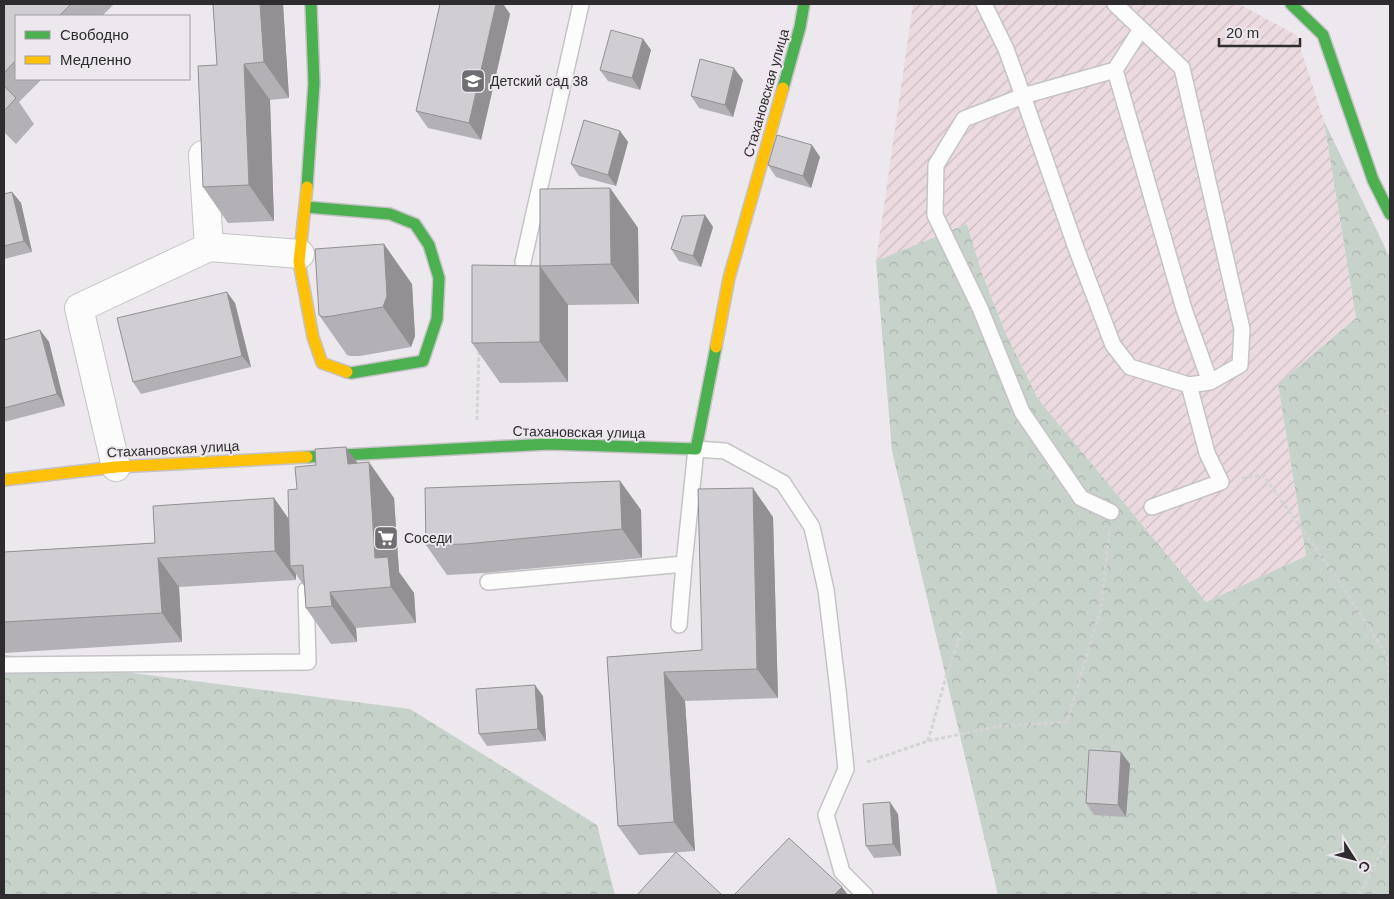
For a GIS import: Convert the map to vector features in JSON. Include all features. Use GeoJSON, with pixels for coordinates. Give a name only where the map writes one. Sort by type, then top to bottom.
{"type":"FeatureCollection","features":[{"type":"Feature","properties":{"kind":"main road"},"geometry":{"type":"LineString","coordinates":[[306,207],[390,214],[416,224],[429,245],[439,278],[437,319],[423,362],[351,373],[322,363],[313,337],[299,262],[306,207],[314,83],[311,4]]}},
{"type":"Feature","properties":{"kind":"main road","name":"Стахановская улица"},"geometry":{"type":"LineString","coordinates":[[4,480],[116,466],[549,444],[696,449],[729,278],[800,27],[804,4]]}},
{"type":"Feature","properties":{"kind":"main road"},"geometry":{"type":"LineString","coordinates":[[1291,4],[1324,35],[1374,180],[1390,214]]}},
{"type":"Feature","properties":{"kind":"street"},"geometry":{"type":"LineString","coordinates":[[202,134],[209,247]]}},
{"type":"Feature","properties":{"kind":"street"},"geometry":{"type":"LineString","coordinates":[[116,466],[78,308],[209,247],[300,254]]}},
{"type":"Feature","properties":{"kind":"lane"},"geometry":{"type":"LineString","coordinates":[[523,262],[581,4]]}},
{"type":"Feature","properties":{"kind":"lane"},"geometry":{"type":"LineString","coordinates":[[984,4],[1006,50],[1076,248],[1113,345],[1130,367],[1189,385],[1210,382],[1240,365],[1242,329],[1182,68],[1115,4]]}},
{"type":"Feature","properties":{"kind":"lane"},"geometry":{"type":"LineString","coordinates":[[1111,512],[1081,498],[1022,412],[980,308],[935,215],[936,166],[964,119],[1022,96],[1115,70],[1141,29]]}},
{"type":"Feature","properties":{"kind":"lane"},"geometry":{"type":"LineString","coordinates":[[1115,70],[1184,309],[1210,382]]}},
{"type":"Feature","properties":{"kind":"lane"},"geometry":{"type":"LineString","coordinates":[[1152,506],[1222,482],[1208,453],[1189,385]]}},
{"type":"Feature","properties":{"kind":"lane"},"geometry":{"type":"LineString","coordinates":[[679,625],[696,449],[726,451],[783,483],[812,527],[826,590],[846,769],[826,815],[842,872],[865,895]]}},
{"type":"Feature","properties":{"kind":"lane"},"geometry":{"type":"LineString","coordinates":[[301,456],[302,476]]}},
{"type":"Feature","properties":{"kind":"lane"},"geometry":{"type":"LineString","coordinates":[[488,582],[684,564]]}},
{"type":"Feature","properties":{"kind":"lane"},"geometry":{"type":"LineString","coordinates":[[4,665],[308,662],[305,574]]}},
{"type":"Feature","properties":{"kind":"path"},"geometry":{"type":"LineString","coordinates":[[477,448],[479,340]]}},
{"type":"Feature","properties":{"kind":"path"},"geometry":{"type":"LineString","coordinates":[[1383,406],[1390,417]]}},
{"type":"Feature","properties":{"kind":"path"},"geometry":{"type":"LineString","coordinates":[[1263,475],[1338,578],[1387,656],[1390,692]]}},
{"type":"Feature","properties":{"kind":"path"},"geometry":{"type":"LineString","coordinates":[[846,769],[928,741],[1000,726],[1067,722],[1101,608],[1111,512]]}},
{"type":"Feature","properties":{"kind":"path"},"geometry":{"type":"LineString","coordinates":[[928,741],[946,677],[962,630]]}},
{"type":"Feature","properties":{"kind":"path"},"geometry":{"type":"LineString","coordinates":[[1360,895],[1390,836]]}},
{"type":"Feature","properties":{"kind":"shaded area"},"geometry":{"type":"Polygon","coordinates":[[[913,4],[1239,4],[1296,35],[1324,121],[1356,319],[1278,384],[1306,556],[1206,602],[1038,399],[1005,332],[981,271],[967,224],[876,261],[913,4]]]}},
{"type":"Feature","properties":{"kind":"green space"},"geometry":{"type":"Polygon","coordinates":[[[1324,121],[1390,258],[1390,895],[998,895],[892,451],[876,261],[967,224],[981,271],[1005,332],[1038,399],[1206,602],[1306,556],[1278,384],[1356,318],[1324,121]]]}},
{"type":"Feature","properties":{"kind":"green space"},"geometry":{"type":"Polygon","coordinates":[[[4,655],[410,709],[597,825],[615,895],[4,895],[4,655]]]}},
{"type":"Feature","properties":{"kind":"building"},"geometry":{"type":"Polygon","coordinates":[[[4,4],[71,4],[60,15],[15,15],[15,61],[4,73],[4,4]]]}},
{"type":"Feature","properties":{"kind":"building"},"geometry":{"type":"Polygon","coordinates":[[[213,4],[260,4],[264,62],[244,64],[249,185],[203,187],[198,66],[217,65],[213,4]]]}},
{"type":"Feature","properties":{"kind":"building"},"geometry":{"type":"Polygon","coordinates":[[[440,4],[496,4],[469,123],[416,111],[440,4]]]}},
{"type":"Feature","properties":{"kind":"building"},"geometry":{"type":"Polygon","coordinates":[[[611,30],[643,39],[632,78],[600,70],[611,30]]]}},
{"type":"Feature","properties":{"kind":"building"},"geometry":{"type":"Polygon","coordinates":[[[700,59],[734,68],[725,105],[691,96],[700,59]]]}},
{"type":"Feature","properties":{"kind":"building"},"geometry":{"type":"Polygon","coordinates":[[[4,86],[16,98],[4,111],[4,86]]]}},
{"type":"Feature","properties":{"kind":"building"},"geometry":{"type":"Polygon","coordinates":[[[584,120],[620,131],[608,175],[571,164],[584,120]]]}},
{"type":"Feature","properties":{"kind":"building"},"geometry":{"type":"Polygon","coordinates":[[[777,135],[812,145],[803,176],[768,165],[777,135]]]}},
{"type":"Feature","properties":{"kind":"building"},"geometry":{"type":"Polygon","coordinates":[[[610,188],[611,264],[540,266],[540,189],[610,188]]]}},
{"type":"Feature","properties":{"kind":"building"},"geometry":{"type":"Polygon","coordinates":[[[12,192],[24,241],[4,246],[4,194],[12,192]]]}},
{"type":"Feature","properties":{"kind":"building"},"geometry":{"type":"Polygon","coordinates":[[[705,215],[693,256],[671,249],[682,216],[705,215]]]}},
{"type":"Feature","properties":{"kind":"building"},"geometry":{"type":"Polygon","coordinates":[[[384,244],[387,296],[383,307],[332,316],[323,317],[319,315],[315,249],[384,244]]]}},
{"type":"Feature","properties":{"kind":"building"},"geometry":{"type":"Polygon","coordinates":[[[472,265],[540,266],[540,342],[472,343],[472,265]]]}},
{"type":"Feature","properties":{"kind":"building"},"geometry":{"type":"Polygon","coordinates":[[[227,292],[242,356],[133,382],[117,318],[227,292]]]}},
{"type":"Feature","properties":{"kind":"building"},"geometry":{"type":"Polygon","coordinates":[[[40,330],[57,394],[4,408],[4,340],[40,330]]]}},
{"type":"Feature","properties":{"kind":"building"},"geometry":{"type":"Polygon","coordinates":[[[346,447],[348,464],[369,462],[375,558],[388,557],[391,587],[330,592],[332,606],[306,608],[303,565],[290,566],[288,490],[297,489],[295,467],[316,465],[315,449],[346,447]]]}},
{"type":"Feature","properties":{"kind":"building"},"geometry":{"type":"Polygon","coordinates":[[[620,481],[622,529],[465,544],[426,545],[425,488],[620,481]]]}},
{"type":"Feature","properties":{"kind":"building"},"geometry":{"type":"Polygon","coordinates":[[[753,488],[757,669],[664,672],[674,822],[618,826],[607,657],[702,650],[698,489],[753,488]]]}},
{"type":"Feature","properties":{"kind":"building"},"geometry":{"type":"Polygon","coordinates":[[[274,498],[275,551],[158,558],[162,613],[4,622],[4,552],[155,543],[153,506],[274,498]]]}},
{"type":"Feature","properties":{"kind":"building"},"geometry":{"type":"Polygon","coordinates":[[[535,685],[538,729],[479,734],[476,689],[535,685]]]}},
{"type":"Feature","properties":{"kind":"building"},"geometry":{"type":"Polygon","coordinates":[[[1089,750],[1121,752],[1118,805],[1086,803],[1089,750]]]}},
{"type":"Feature","properties":{"kind":"building"},"geometry":{"type":"Polygon","coordinates":[[[890,802],[893,844],[866,846],[863,804],[890,802]]]}},
{"type":"Feature","properties":{"kind":"building"},"geometry":{"type":"Polygon","coordinates":[[[789,838],[842,887],[834,895],[734,895],[789,838]]]}},
{"type":"Feature","properties":{"kind":"building"},"geometry":{"type":"Polygon","coordinates":[[[676,852],[722,895],[637,895],[676,852]]]}},
{"type":"Feature","properties":{"kind":"traffic: fast"},"geometry":{"type":"LineString","coordinates":[[307,187],[314,83],[311,4]]}},
{"type":"Feature","properties":{"kind":"traffic: fast"},"geometry":{"type":"LineString","coordinates":[[783,88],[800,27],[804,4]]}},
{"type":"Feature","properties":{"kind":"traffic: fast"},"geometry":{"type":"LineString","coordinates":[[1291,4],[1323,35],[1373,180],[1390,214]]}},
{"type":"Feature","properties":{"kind":"traffic: fast"},"geometry":{"type":"LineString","coordinates":[[306,207],[390,214],[415,224],[429,245],[439,278],[437,319],[423,361],[351,373],[347,372]]}},
{"type":"Feature","properties":{"kind":"traffic: fast"},"geometry":{"type":"LineString","coordinates":[[307,457],[549,444],[696,449],[716,347]]}},
{"type":"Feature","properties":{"kind":"traffic: slow"},"geometry":{"type":"LineString","coordinates":[[716,347],[729,278],[783,88]]}},
{"type":"Feature","properties":{"kind":"traffic: slow"},"geometry":{"type":"LineString","coordinates":[[307,187],[299,262],[313,337],[322,363],[347,372]]}},
{"type":"Feature","properties":{"kind":"traffic: slow"},"geometry":{"type":"LineString","coordinates":[[4,480],[116,467],[307,457]]}},
{"type":"Feature","properties":{"kind":"place","name":"Детский сад 38"},"geometry":{"type":"Point","coordinates":[473,81]}},
{"type":"Feature","properties":{"kind":"place","name":"Соседи"},"geometry":{"type":"Point","coordinates":[386,538]}}]}
